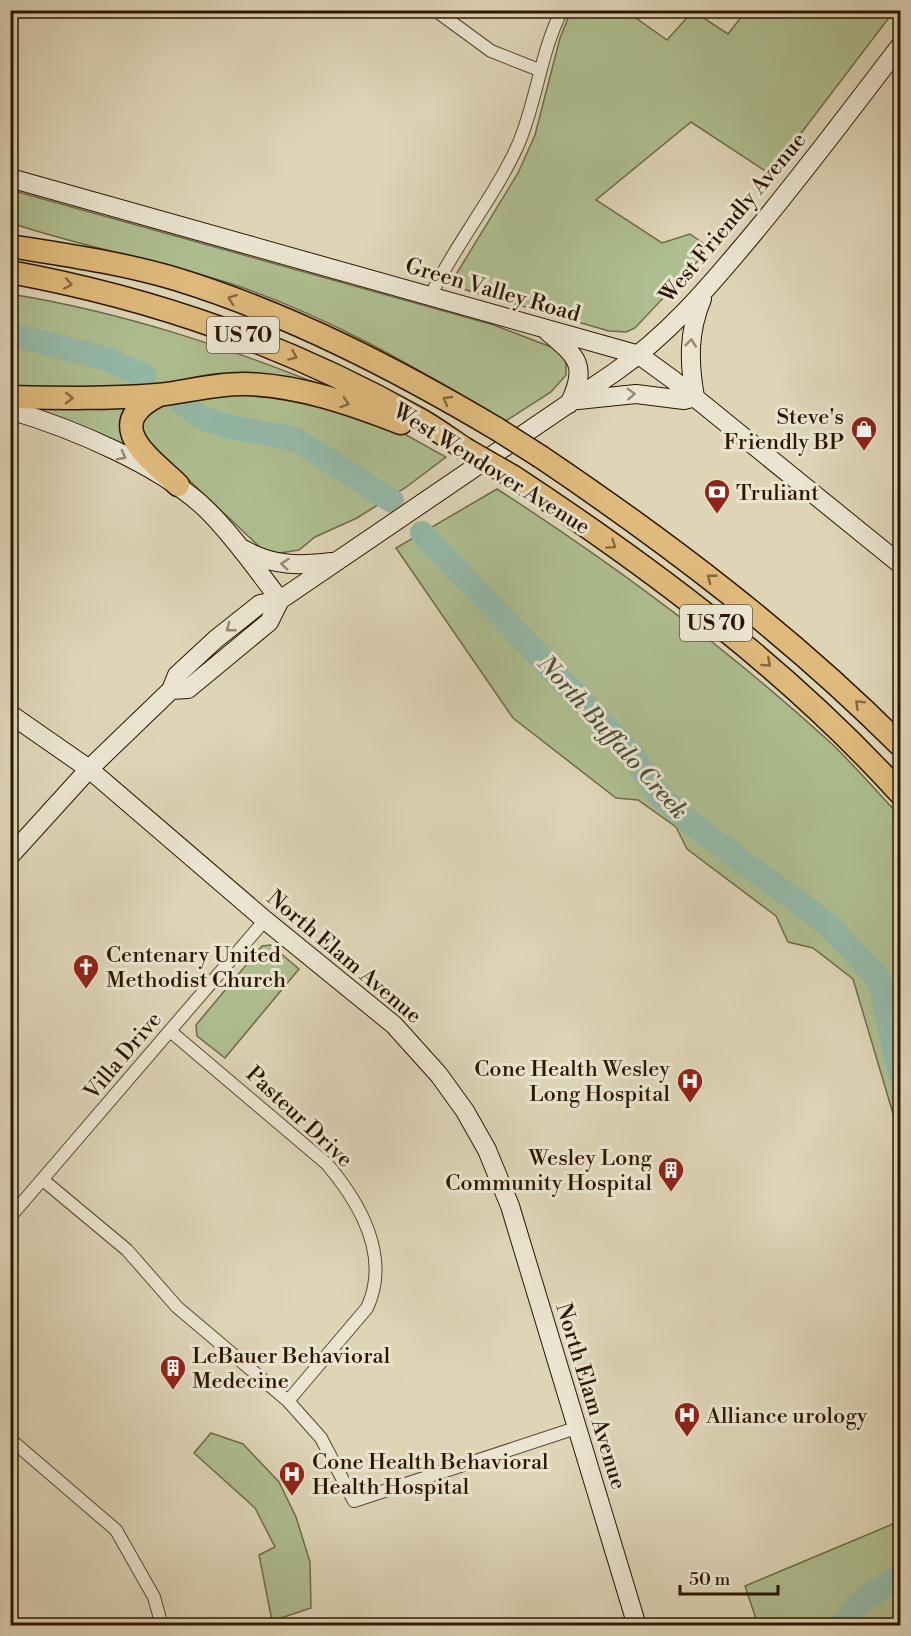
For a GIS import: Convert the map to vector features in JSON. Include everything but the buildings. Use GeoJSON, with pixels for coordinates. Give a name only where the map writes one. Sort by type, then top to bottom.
{"type":"FeatureCollection","features":[{"type":"Feature","properties":{"kind":"highway"},"geometry":{"type":"LineString","coordinates":[[10,229],[120,264]]}},
{"type":"Feature","properties":{"kind":"highway","name":"West Wendover Avenue"},"geometry":{"type":"LineString","coordinates":[[10,246],[120,264],[207,290],[289,322],[388,368],[497,429],[626,514],[752,610],[838,684],[900,745]]}},
{"type":"Feature","properties":{"kind":"highway","name":"West Wendover Avenue"},"geometry":{"type":"LineString","coordinates":[[10,272],[84,287],[214,323],[268,344],[373,394],[512,476],[619,549],[755,653],[821,711],[900,793]]}},
{"type":"Feature","properties":{"kind":"highway"},"geometry":{"type":"LineString","coordinates":[[10,397],[109,399],[236,384],[289,388],[369,410],[461,446]]}},
{"type":"Feature","properties":{"kind":"highway"},"geometry":{"type":"LineString","coordinates":[[160,394],[139,407],[132,424],[131,434],[143,453],[178,485]]}},
{"type":"Feature","properties":{"kind":"main road","name":"West Friendly Avenue"},"geometry":{"type":"LineString","coordinates":[[10,856],[90,770],[171,690],[177,675],[216,639],[260,604],[280,600],[571,403],[639,355],[691,309],[804,172],[900,46]]}},
{"type":"Feature","properties":{"kind":"main road","name":"Green Valley Road"},"geometry":{"type":"LineString","coordinates":[[10,178],[639,355],[695,397],[900,564]]}},
{"type":"Feature","properties":{"kind":"main road"},"geometry":{"type":"LineString","coordinates":[[542,327],[573,354],[578,363],[579,379],[571,403],[636,394],[684,400],[695,397],[690,371],[690,339],[705,292]]}},
{"type":"Feature","properties":{"kind":"main road"},"geometry":{"type":"LineString","coordinates":[[10,410],[65,427],[178,485],[209,513],[280,600]]}},
{"type":"Feature","properties":{"kind":"main road"},"geometry":{"type":"LineString","coordinates":[[237,546],[255,556],[279,564],[307,565],[336,561]]}},
{"type":"Feature","properties":{"kind":"main road","name":"North Elam Avenue"},"geometry":{"type":"LineString","coordinates":[[10,714],[90,770],[265,920],[394,1025],[440,1075],[487,1150],[510,1206],[637,1626]]}},
{"type":"Feature","properties":{"kind":"street"},"geometry":{"type":"LineString","coordinates":[[435,10],[490,51],[539,70]]}},
{"type":"Feature","properties":{"kind":"street"},"geometry":{"type":"LineString","coordinates":[[431,295],[444,269],[500,181],[518,144],[532,109],[539,70],[562,10]]}},
{"type":"Feature","properties":{"kind":"street","name":"Villa Drive"},"geometry":{"type":"LineString","coordinates":[[10,1217],[265,920]]}},
{"type":"Feature","properties":{"kind":"street","name":"Pasteur Drive"},"geometry":{"type":"LineString","coordinates":[[170,1031],[253,1098],[327,1164],[343,1183],[359,1209],[368,1231],[377,1267],[374,1295],[356,1324],[288,1401]]}},
{"type":"Feature","properties":{"kind":"street"},"geometry":{"type":"LineString","coordinates":[[43,1180],[127,1250],[177,1306],[288,1401],[321,1438],[354,1501],[576,1428]]}},
{"type":"Feature","properties":{"kind":"street"},"geometry":{"type":"LineString","coordinates":[[10,1439],[116,1530],[154,1597],[162,1626]]}},
{"type":"Feature","properties":{"kind":"green space"},"geometry":{"type":"Polygon","coordinates":[[[571,11],[626,11],[667,40],[693,11],[728,34],[746,11],[894,11],[770,174],[691,122],[596,200],[662,243],[690,234],[710,248],[635,328],[626,332],[609,331],[456,287],[452,281],[518,173],[535,135],[560,38],[571,11]]]}},
{"type":"Feature","properties":{"kind":"green space"},"geometry":{"type":"Polygon","coordinates":[[[11,190],[494,325],[559,350],[566,359],[566,375],[551,392],[506,421],[371,344],[266,296],[202,275],[11,223],[11,190]]]}},
{"type":"Feature","properties":{"kind":"green space"},"geometry":{"type":"Polygon","coordinates":[[[10,294],[94,311],[176,333],[256,360],[336,391],[11,387],[10,294]]]}},
{"type":"Feature","properties":{"kind":"green space"},"geometry":{"type":"Polygon","coordinates":[[[256,395],[307,401],[399,431],[446,457],[405,488],[357,518],[315,537],[299,550],[274,554],[264,551],[140,434],[148,411],[164,402],[204,396],[256,395]]]}},
{"type":"Feature","properties":{"kind":"green space"},"geometry":{"type":"Polygon","coordinates":[[[130,405],[123,436],[126,447],[39,410],[39,407],[130,405]]]}},
{"type":"Feature","properties":{"kind":"green space"},"geometry":{"type":"Polygon","coordinates":[[[497,489],[627,578],[752,674],[831,743],[900,816],[900,1137],[853,979],[813,948],[788,942],[776,916],[687,849],[676,827],[638,800],[616,798],[513,718],[396,548],[497,489]]]}},
{"type":"Feature","properties":{"kind":"green space"},"geometry":{"type":"Polygon","coordinates":[[[271,945],[299,969],[225,1058],[197,1036],[196,1025],[262,946],[271,945]]]}},
{"type":"Feature","properties":{"kind":"green space"},"geometry":{"type":"Polygon","coordinates":[[[211,1433],[243,1444],[279,1482],[296,1517],[310,1562],[311,1608],[272,1621],[259,1555],[275,1547],[255,1508],[194,1453],[211,1433]]]}},
{"type":"Feature","properties":{"kind":"green space"},"geometry":{"type":"Polygon","coordinates":[[[900,1521],[900,1625],[758,1625],[745,1586],[900,1521]]]}},
{"type":"Feature","properties":{"kind":"waterway","name":"North Buffalo Creek"},"geometry":{"type":"LineString","coordinates":[[10,334],[107,359],[144,376]]}},
{"type":"Feature","properties":{"kind":"waterway","name":"North Buffalo Creek"},"geometry":{"type":"LineString","coordinates":[[181,402],[202,418],[231,427],[295,439],[392,501]]}},
{"type":"Feature","properties":{"kind":"waterway","name":"North Buffalo Creek"},"geometry":{"type":"LineString","coordinates":[[422,533],[633,755],[659,795],[693,825],[826,923],[879,979],[900,1075]]}},
{"type":"Feature","properties":{"kind":"waterway","name":"North Buffalo Creek"},"geometry":{"type":"LineString","coordinates":[[842,1626],[861,1601],[900,1576]]}},
{"type":"Feature","properties":{"kind":"place","name":"Steve's Friendly BP"},"geometry":{"type":"Point","coordinates":[864,452]}},
{"type":"Feature","properties":{"kind":"place","name":"Truliant"},"geometry":{"type":"Point","coordinates":[717,515]}},
{"type":"Feature","properties":{"kind":"place","name":"Centenary United Methodist Church"},"geometry":{"type":"Point","coordinates":[86,990]}},
{"type":"Feature","properties":{"kind":"place","name":"Cone Health Wesley Long Hospital"},"geometry":{"type":"Point","coordinates":[690,1104]}},
{"type":"Feature","properties":{"kind":"place","name":"Wesley Long Community Hospital"},"geometry":{"type":"Point","coordinates":[671,1193]}},
{"type":"Feature","properties":{"kind":"place","name":"LeBauer Behavioral Medecine"},"geometry":{"type":"Point","coordinates":[173,1391]}},
{"type":"Feature","properties":{"kind":"place","name":"Alliance urology"},"geometry":{"type":"Point","coordinates":[687,1438]}},
{"type":"Feature","properties":{"kind":"place","name":"Cone Health Behavioral Health Hospital"},"geometry":{"type":"Point","coordinates":[292,1497]}}]}
